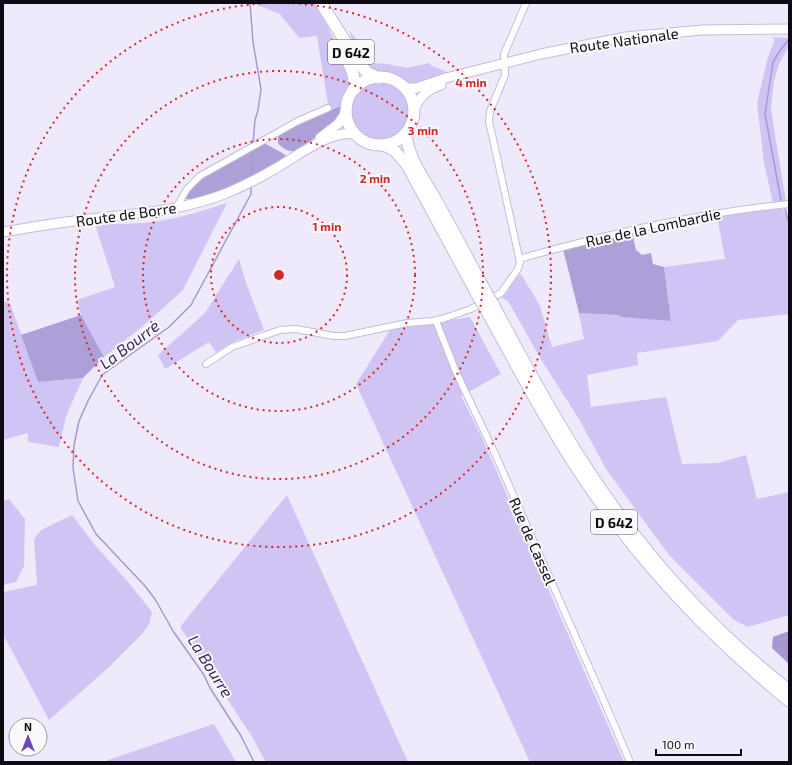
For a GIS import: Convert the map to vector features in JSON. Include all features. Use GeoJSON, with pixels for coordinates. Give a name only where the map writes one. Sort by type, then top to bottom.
{"type":"FeatureCollection","features":[{"type":"Feature","properties":{"kind":"highway","name":"D 642"},"geometry":{"type":"LineString","coordinates":[[321,3],[361,67],[368,73],[379,78]]}},
{"type":"Feature","properties":{"kind":"highway","name":"D 642"},"geometry":{"type":"LineString","coordinates":[[330,19],[353,74],[355,89]]}},
{"type":"Feature","properties":{"kind":"highway"},"geometry":{"type":"LineString","coordinates":[[379,78],[395,81],[405,88],[412,100],[414,110],[412,124],[406,133],[396,141],[384,144],[367,142],[355,134],[350,125],[347,111],[349,98],[355,89],[367,80],[379,78]]}},
{"type":"Feature","properties":{"kind":"highway","name":"D 642"},"geometry":{"type":"LineString","coordinates":[[406,133],[409,148],[417,168],[432,193],[483,296]]}},
{"type":"Feature","properties":{"kind":"highway","name":"D 642"},"geometry":{"type":"LineString","coordinates":[[384,144],[396,151],[405,162],[566,435],[595,481],[624,522],[663,569],[704,614],[740,648],[789,690]]}},
{"type":"Feature","properties":{"kind":"highway","name":"D 642"},"geometry":{"type":"LineString","coordinates":[[489,306],[570,457],[619,529],[662,581],[696,618],[740,660],[789,701]]}},
{"type":"Feature","properties":{"kind":"street"},"geometry":{"type":"LineString","coordinates":[[206,364],[226,350],[239,344],[280,330],[296,329],[334,336],[345,336],[407,323],[436,320],[467,310],[501,293],[518,269],[520,259],[489,122],[491,108],[505,75],[504,54],[526,3]]}},
{"type":"Feature","properties":{"kind":"street","name":"Route Nationale"},"geometry":{"type":"LineString","coordinates":[[405,88],[416,88],[446,78],[504,63],[579,46],[658,33],[720,29],[786,29]]}},
{"type":"Feature","properties":{"kind":"street","name":"Route Nationale"},"geometry":{"type":"LineString","coordinates":[[414,110],[420,98],[426,92],[470,72]]}},
{"type":"Feature","properties":{"kind":"street"},"geometry":{"type":"LineString","coordinates":[[176,208],[187,189],[196,179],[303,118],[328,108]]}},
{"type":"Feature","properties":{"kind":"street"},"geometry":{"type":"LineString","coordinates":[[302,152],[336,126],[347,111]]}},
{"type":"Feature","properties":{"kind":"street"},"geometry":{"type":"LineString","coordinates":[[302,152],[335,135],[344,133],[355,134]]}},
{"type":"Feature","properties":{"kind":"street","name":"Route de Borre"},"geometry":{"type":"LineString","coordinates":[[3,232],[88,219],[136,215],[176,208],[207,200],[250,182],[302,152]]}},
{"type":"Feature","properties":{"kind":"street","name":"Rue de la Lombardie"},"geometry":{"type":"LineString","coordinates":[[520,259],[616,234],[697,216],[789,204]]}},
{"type":"Feature","properties":{"kind":"street","name":"Rue de Cassel"},"geometry":{"type":"LineString","coordinates":[[436,320],[456,372],[502,469],[630,762]]}},
{"type":"Feature","properties":{"kind":"shaded area"},"geometry":{"type":"Polygon","coordinates":[[[256,3],[314,3],[329,29],[342,58],[351,85],[344,104],[329,110],[317,36],[299,38],[280,14],[257,5],[256,3]]]}},
{"type":"Feature","properties":{"kind":"shaded area"},"geometry":{"type":"Polygon","coordinates":[[[349,30],[374,63],[407,68],[429,63],[432,66],[452,74],[421,83],[409,84],[395,74],[374,71],[356,50],[349,30]]]}},
{"type":"Feature","properties":{"kind":"shaded area"},"geometry":{"type":"Polygon","coordinates":[[[771,37],[789,38],[789,46],[779,64],[774,81],[771,107],[786,201],[773,203],[764,163],[757,103],[768,57],[775,39],[771,37]]]}},
{"type":"Feature","properties":{"kind":"shaded area"},"geometry":{"type":"Polygon","coordinates":[[[374,83],[386,83],[396,87],[404,95],[408,105],[408,117],[404,127],[396,135],[386,139],[374,139],[364,135],[356,127],[352,117],[352,105],[356,95],[364,87],[374,83]]]}},
{"type":"Feature","properties":{"kind":"shaded area"},"geometry":{"type":"Polygon","coordinates":[[[344,104],[342,115],[304,146],[292,151],[283,148],[278,143],[278,137],[282,133],[344,104]]]}},
{"type":"Feature","properties":{"kind":"shaded area"},"geometry":{"type":"Polygon","coordinates":[[[264,143],[284,154],[286,157],[242,184],[193,199],[185,199],[195,184],[201,179],[264,143]]]}},
{"type":"Feature","properties":{"kind":"shaded area"},"geometry":{"type":"Polygon","coordinates":[[[227,203],[183,290],[143,326],[104,357],[81,315],[77,300],[115,287],[95,224],[160,221],[227,203]]]}},
{"type":"Feature","properties":{"kind":"shaded area"},"geometry":{"type":"Polygon","coordinates":[[[779,208],[785,211],[789,222],[789,314],[738,320],[718,341],[637,353],[638,365],[587,375],[591,407],[666,397],[682,464],[718,463],[746,455],[757,499],[789,492],[789,615],[748,627],[734,620],[669,555],[606,469],[579,419],[542,361],[508,301],[502,298],[516,278],[521,274],[540,306],[552,347],[584,339],[576,299],[579,313],[619,315],[671,321],[664,267],[725,259],[717,216],[779,208]]]}},
{"type":"Feature","properties":{"kind":"shaded area"},"geometry":{"type":"Polygon","coordinates":[[[632,232],[636,250],[642,255],[651,253],[653,264],[664,267],[671,321],[622,317],[619,315],[579,313],[563,249],[632,232]]]}},
{"type":"Feature","properties":{"kind":"shaded area"},"geometry":{"type":"Polygon","coordinates":[[[239,259],[246,283],[264,330],[235,341],[216,352],[209,342],[165,369],[158,355],[205,313],[239,259]]]}},
{"type":"Feature","properties":{"kind":"shaded area"},"geometry":{"type":"Polygon","coordinates":[[[3,301],[10,303],[38,382],[83,378],[66,416],[59,447],[28,442],[28,433],[3,440],[3,301]]]}},
{"type":"Feature","properties":{"kind":"shaded area"},"geometry":{"type":"Polygon","coordinates":[[[81,315],[104,357],[83,378],[38,382],[21,335],[81,315]]]}},
{"type":"Feature","properties":{"kind":"shaded area"},"geometry":{"type":"Polygon","coordinates":[[[470,317],[501,374],[461,396],[482,438],[624,762],[530,762],[356,384],[390,330],[470,317]]]}},
{"type":"Feature","properties":{"kind":"shaded area"},"geometry":{"type":"Polygon","coordinates":[[[287,495],[408,762],[266,762],[251,735],[180,627],[287,495]]]}},
{"type":"Feature","properties":{"kind":"shaded area"},"geometry":{"type":"Polygon","coordinates":[[[9,499],[25,519],[24,566],[16,582],[3,585],[3,502],[9,499]]]}},
{"type":"Feature","properties":{"kind":"shaded area"},"geometry":{"type":"Polygon","coordinates":[[[72,515],[95,545],[129,583],[152,612],[150,622],[143,633],[109,667],[49,720],[5,638],[3,630],[3,592],[37,585],[34,539],[41,530],[72,515]]]}},
{"type":"Feature","properties":{"kind":"shaded area"},"geometry":{"type":"Polygon","coordinates":[[[789,631],[789,664],[772,648],[773,637],[789,631]]]}},
{"type":"Feature","properties":{"kind":"shaded area"},"geometry":{"type":"Polygon","coordinates":[[[214,724],[236,762],[102,762],[214,724]]]}},
{"type":"Feature","properties":{"kind":"waterway","name":"La Bourre"},"geometry":{"type":"LineString","coordinates":[[250,3],[253,42],[261,89],[255,120],[253,143]]}},
{"type":"Feature","properties":{"kind":"waterway"},"geometry":{"type":"LineString","coordinates":[[781,200],[765,114],[773,62],[789,39]]}},
{"type":"Feature","properties":{"kind":"waterway","name":"La Bourre"},"geometry":{"type":"LineString","coordinates":[[252,149],[252,177]]}},
{"type":"Feature","properties":{"kind":"waterway","name":"La Bourre"},"geometry":{"type":"LineString","coordinates":[[251,185],[251,194],[191,305],[169,327],[102,375],[79,421],[74,445],[73,468],[78,501],[96,534],[145,586],[155,599],[173,631],[204,675],[210,688],[241,736],[254,762]]}},
{"type":"Feature","properties":{"kind":"waterway"},"geometry":{"type":"LineString","coordinates":[[785,209],[789,223]]}}]}
